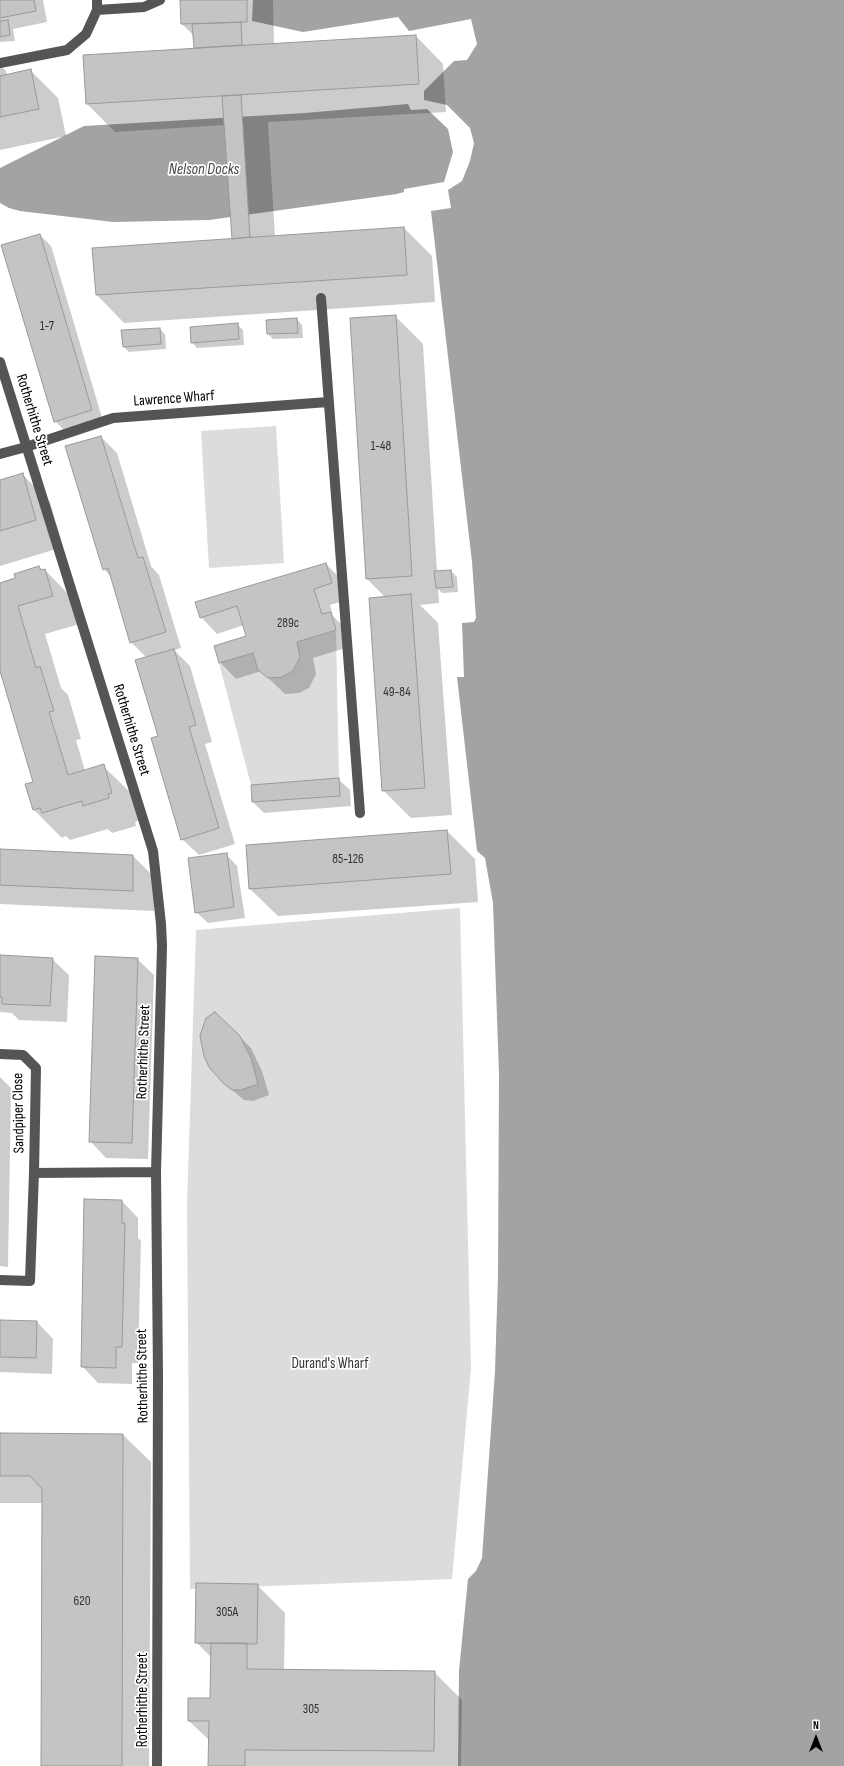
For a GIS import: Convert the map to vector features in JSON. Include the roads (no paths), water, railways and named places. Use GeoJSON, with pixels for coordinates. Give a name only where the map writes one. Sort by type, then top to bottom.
{"type":"FeatureCollection","features":[{"type":"Feature","properties":{"kind":"street"},"geometry":{"type":"LineString","coordinates":[[0,63],[68,50],[86,34],[97,5],[144,7],[160,0]]}},
{"type":"Feature","properties":{"kind":"street"},"geometry":{"type":"LineString","coordinates":[[320,298],[360,813]]}},
{"type":"Feature","properties":{"kind":"street","name":"Rotherhithe Street"},"geometry":{"type":"LineString","coordinates":[[0,362],[153,851],[162,946],[156,1172],[158,1375],[157,1766]]}},
{"type":"Feature","properties":{"kind":"street","name":"Lawrence Wharf"},"geometry":{"type":"LineString","coordinates":[[0,454],[26,447],[113,418],[328,402]]}},
{"type":"Feature","properties":{"kind":"street","name":"Sandpiper Close"},"geometry":{"type":"LineString","coordinates":[[0,1054],[23,1055],[36,1068],[30,1281],[0,1280]]}},
{"type":"Feature","properties":{"kind":"street","name":"Sandpiper Close"},"geometry":{"type":"LineString","coordinates":[[34,1173],[156,1172]]}},
{"type":"Feature","properties":{"kind":"water"},"geometry":{"type":"Polygon","coordinates":[[[253,0],[844,0],[844,1766],[458,1766],[459,1671],[468,1579],[476,1571],[482,1558],[495,1371],[498,1276],[499,1075],[493,903],[485,858],[477,851],[457,677],[464,677],[462,623],[474,622],[476,618],[472,562],[431,211],[451,208],[448,190],[462,181],[470,161],[474,143],[470,128],[447,105],[424,100],[424,91],[454,61],[467,60],[477,44],[471,19],[409,31],[398,17],[303,32],[252,21],[253,0]]]}},
{"type":"Feature","properties":{"kind":"water","name":"Nelson Docks"},"geometry":{"type":"Polygon","coordinates":[[[408,104],[411,110],[427,109],[448,129],[453,152],[444,182],[404,189],[404,192],[397,194],[209,220],[113,222],[20,211],[9,208],[0,203],[0,168],[84,126],[305,113],[408,104]]]}},
{"type":"Feature","properties":{"kind":"park label","name":"Durand's Wharf"},"geometry":{"type":"Point","coordinates":[330,1364]}}]}
